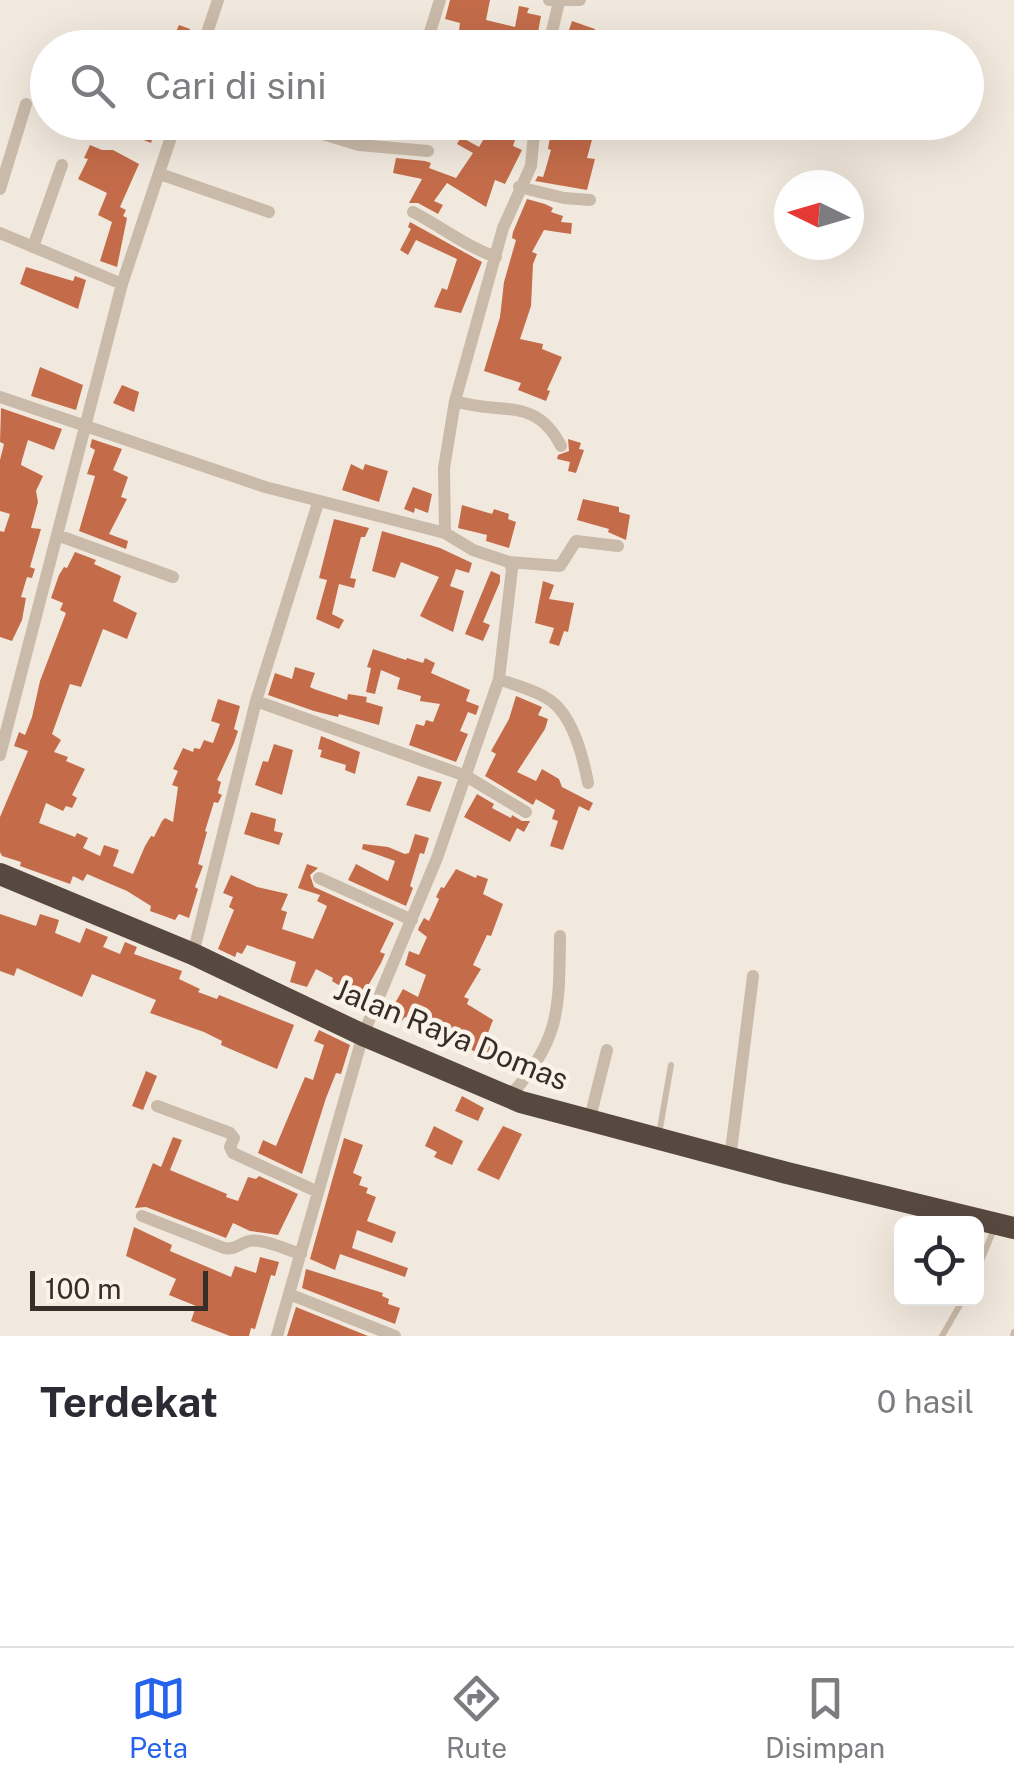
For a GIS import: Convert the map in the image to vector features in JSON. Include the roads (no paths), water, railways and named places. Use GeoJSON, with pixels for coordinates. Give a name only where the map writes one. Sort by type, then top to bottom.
{"type":"FeatureCollection","features":[{"type":"Feature","properties":{"kind":"highway","name":"Jalan Raya Domas"},"geometry":{"type":"LineString","coordinates":[[0,874],[193,954],[363,1036],[509,1096],[589,1122],[730,1159],[1005,1225]]}},
{"type":"Feature","properties":{"kind":"street"},"geometry":{"type":"LineString","coordinates":[[198,0],[216,4],[208,30]]}},
{"type":"Feature","properties":{"kind":"street"},"geometry":{"type":"LineString","coordinates":[[431,30],[440,0]]}},
{"type":"Feature","properties":{"kind":"street"},"geometry":{"type":"LineString","coordinates":[[550,30],[554,1],[580,0]]}},
{"type":"Feature","properties":{"kind":"street"},"geometry":{"type":"LineString","coordinates":[[0,189],[4,160],[26,104]]}},
{"type":"Feature","properties":{"kind":"street"},"geometry":{"type":"LineString","coordinates":[[0,755],[122,284],[170,140]]}},
{"type":"Feature","properties":{"kind":"street"},"geometry":{"type":"LineString","coordinates":[[342,140],[428,151]]}},
{"type":"Feature","properties":{"kind":"street"},"geometry":{"type":"LineString","coordinates":[[445,534],[444,468],[456,402],[496,257],[519,187],[531,166],[533,140]]}},
{"type":"Feature","properties":{"kind":"street"},"geometry":{"type":"LineString","coordinates":[[33,247],[62,165]]}},
{"type":"Feature","properties":{"kind":"street"},"geometry":{"type":"LineString","coordinates":[[160,174],[269,212]]}},
{"type":"Feature","properties":{"kind":"street"},"geometry":{"type":"LineString","coordinates":[[519,187],[590,200]]}},
{"type":"Feature","properties":{"kind":"street"},"geometry":{"type":"LineString","coordinates":[[413,212],[468,246],[496,257]]}},
{"type":"Feature","properties":{"kind":"street"},"geometry":{"type":"LineString","coordinates":[[0,233],[122,284]]}},
{"type":"Feature","properties":{"kind":"street"},"geometry":{"type":"LineString","coordinates":[[0,398],[318,502],[445,534],[458,544],[509,562],[560,566],[581,540],[618,546]]}},
{"type":"Feature","properties":{"kind":"street"},"geometry":{"type":"LineString","coordinates":[[456,402],[477,408],[528,410],[552,429],[561,446]]}},
{"type":"Feature","properties":{"kind":"street"},"geometry":{"type":"LineString","coordinates":[[193,954],[256,700],[318,502]]}},
{"type":"Feature","properties":{"kind":"street"},"geometry":{"type":"LineString","coordinates":[[57,535],[173,577]]}},
{"type":"Feature","properties":{"kind":"street"},"geometry":{"type":"LineString","coordinates":[[277,1336],[363,1036],[412,920],[499,679],[513,581],[509,562]]}},
{"type":"Feature","properties":{"kind":"street"},"geometry":{"type":"LineString","coordinates":[[499,679],[552,702],[573,733],[588,783]]}},
{"type":"Feature","properties":{"kind":"street"},"geometry":{"type":"LineString","coordinates":[[256,700],[466,776],[526,812]]}},
{"type":"Feature","properties":{"kind":"street"},"geometry":{"type":"LineString","coordinates":[[319,878],[412,920]]}},
{"type":"Feature","properties":{"kind":"street"},"geometry":{"type":"LineString","coordinates":[[509,1096],[535,1069],[547,1048],[556,1017],[560,936]]}},
{"type":"Feature","properties":{"kind":"street"},"geometry":{"type":"LineString","coordinates":[[730,1159],[753,976]]}},
{"type":"Feature","properties":{"kind":"street"},"geometry":{"type":"LineString","coordinates":[[589,1122],[607,1050]]}},
{"type":"Feature","properties":{"kind":"street"},"geometry":{"type":"LineString","coordinates":[[157,1106],[230,1133],[234,1138],[230,1147],[233,1153],[318,1192]]}},
{"type":"Feature","properties":{"kind":"street"},"geometry":{"type":"LineString","coordinates":[[142,1216],[224,1248],[255,1241],[301,1254]]}},
{"type":"Feature","properties":{"kind":"street"},"geometry":{"type":"LineString","coordinates":[[290,1294],[395,1336]]}},
{"type":"Feature","properties":{"kind":"lane"},"geometry":{"type":"LineString","coordinates":[[658,1140],[671,1065]]}},
{"type":"Feature","properties":{"kind":"lane"},"geometry":{"type":"LineString","coordinates":[[984,1260],[1005,1225]]}},
{"type":"Feature","properties":{"kind":"lane"},"geometry":{"type":"LineString","coordinates":[[942,1336],[959,1306]]}}]}
